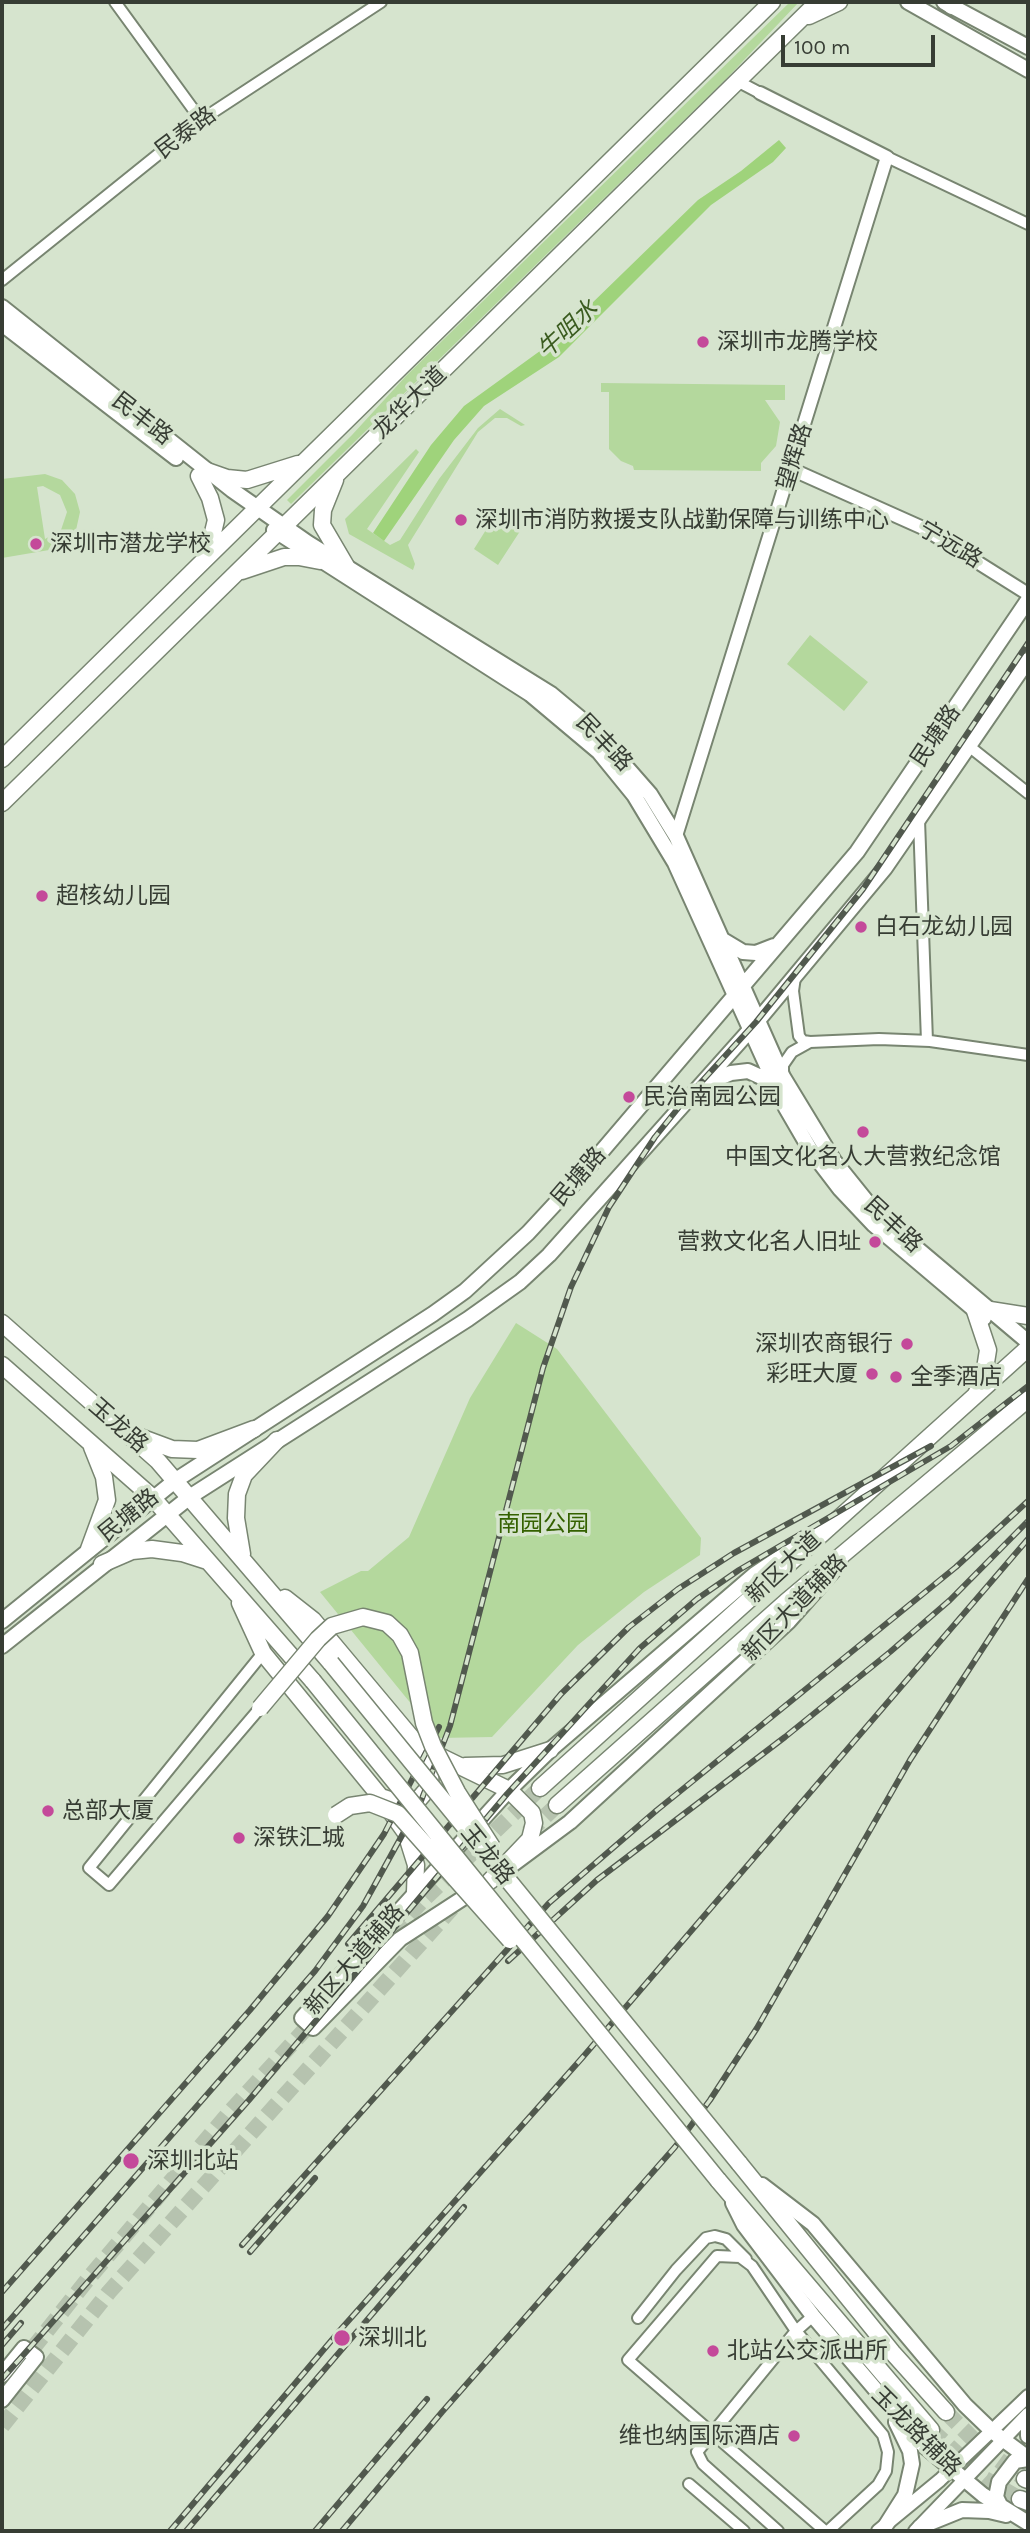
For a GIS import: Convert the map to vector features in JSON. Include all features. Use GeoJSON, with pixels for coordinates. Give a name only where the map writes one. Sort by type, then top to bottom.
{"type":"FeatureCollection","features":[{"type":"Feature","properties":{"kind":"main road","name":"龙华大道"},"geometry":{"type":"LineString","coordinates":[[2,759],[772,2]]}},
{"type":"Feature","properties":{"kind":"main road","name":"龙华大道"},"geometry":{"type":"LineString","coordinates":[[2,803],[818,2]]}},
{"type":"Feature","properties":{"kind":"main road"},"geometry":{"type":"LineString","coordinates":[[790,29],[814,13],[839,2]]}},
{"type":"Feature","properties":{"kind":"main road"},"geometry":{"type":"LineString","coordinates":[[908,2],[1028,69]]}},
{"type":"Feature","properties":{"kind":"main road"},"geometry":{"type":"LineString","coordinates":[[948,3],[1028,47]]}},
{"type":"Feature","properties":{"kind":"main road","name":"民丰路"},"geometry":{"type":"LineString","coordinates":[[2,307],[203,473]]}},
{"type":"Feature","properties":{"kind":"main road","name":"民丰路"},"geometry":{"type":"LineString","coordinates":[[2,324],[254,511],[551,694],[574,712],[630,768],[676,836],[723,940],[738,989]]}},
{"type":"Feature","properties":{"kind":"main road"},"geometry":{"type":"LineString","coordinates":[[204,560],[214,541],[216,520],[203,473],[247,480],[284,470],[309,457]]}},
{"type":"Feature","properties":{"kind":"main road"},"geometry":{"type":"LineString","coordinates":[[338,474],[323,510],[322,525],[346,566]]}},
{"type":"Feature","properties":{"kind":"main road","name":"民丰路"},"geometry":{"type":"LineString","coordinates":[[281,529],[320,561],[530,694],[598,752],[618,774],[656,829],[738,989],[779,1080],[850,1183],[901,1235],[1028,1349]]}},
{"type":"Feature","properties":{"kind":"main road"},"geometry":{"type":"LineString","coordinates":[[231,578],[254,565],[277,559],[299,556],[320,561]]}},
{"type":"Feature","properties":{"kind":"main road","name":"民塘路"},"geometry":{"type":"LineString","coordinates":[[2,1621],[176,1479],[433,1314],[502,1258],[579,1178],[857,852],[1028,600]]}},
{"type":"Feature","properties":{"kind":"main road","name":"民塘路"},"geometry":{"type":"LineString","coordinates":[[2,1646],[191,1496],[468,1319],[520,1282],[576,1226],[697,1090],[885,868],[1028,660]]}},
{"type":"Feature","properties":{"kind":"main road"},"geometry":{"type":"LineString","coordinates":[[723,940],[743,952],[755,953],[772,947],[786,936]]}},
{"type":"Feature","properties":{"kind":"main road"},"geometry":{"type":"LineString","coordinates":[[697,1090],[731,1073],[760,1074],[779,1080]]}},
{"type":"Feature","properties":{"kind":"main road"},"geometry":{"type":"LineString","coordinates":[[974,1399],[984,1381],[988,1363],[982,1310],[1028,1316]]}},
{"type":"Feature","properties":{"kind":"main road","name":"玉龙路"},"geometry":{"type":"LineString","coordinates":[[2,1323],[135,1441],[191,1496],[558,1940],[892,2352],[946,2412]]}},
{"type":"Feature","properties":{"kind":"main road","name":"新区大道"},"geometry":{"type":"LineString","coordinates":[[540,1788],[1028,1349]]}},
{"type":"Feature","properties":{"kind":"main road","name":"玉龙路"},"geometry":{"type":"LineString","coordinates":[[2,1366],[167,1513],[313,1681],[721,2183],[931,2430]]}},
{"type":"Feature","properties":{"kind":"main road","name":"新区大道"},"geometry":{"type":"LineString","coordinates":[[557,1805],[856,1544],[1028,1399]]}},
{"type":"Feature","properties":{"kind":"main road"},"geometry":{"type":"LineString","coordinates":[[1003,1420],[1028,1411]]}},
{"type":"Feature","properties":{"kind":"main road"},"geometry":{"type":"LineString","coordinates":[[116,1426],[158,1445],[184,1450],[213,1446],[254,1429]]}},
{"type":"Feature","properties":{"kind":"main road"},"geometry":{"type":"LineString","coordinates":[[87,1439],[100,1465],[107,1490],[104,1514],[89,1549]]}},
{"type":"Feature","properties":{"kind":"main road"},"geometry":{"type":"LineString","coordinates":[[244,1560],[238,1535],[237,1494],[244,1475],[277,1440]]}},
{"type":"Feature","properties":{"kind":"main road"},"geometry":{"type":"LineString","coordinates":[[114,1463],[135,1441]]}},
{"type":"Feature","properties":{"kind":"main road","name":"新区大道辅路"},"geometry":{"type":"LineString","coordinates":[[836,1520],[755,1574],[551,1750],[509,1790],[302,2018],[313,2028],[400,1939],[490,1881],[570,1822],[808,1602],[856,1544]]}},
{"type":"Feature","properties":{"kind":"main road"},"geometry":{"type":"LineString","coordinates":[[102,1564],[132,1551],[152,1549],[182,1552],[206,1559],[224,1536]]}},
{"type":"Feature","properties":{"kind":"main road"},"geometry":{"type":"LineString","coordinates":[[259,1577],[313,1620],[422,1747],[433,1769],[425,1794],[402,1804],[379,1795]]}},
{"type":"Feature","properties":{"kind":"main road"},"geometry":{"type":"LineString","coordinates":[[234,1592],[263,1653],[379,1795],[406,1833],[416,1866],[415,1892]]}},
{"type":"Feature","properties":{"kind":"main road"},"geometry":{"type":"LineString","coordinates":[[260,1708],[332,1626],[363,1617],[387,1623],[406,1644],[424,1723],[452,1782],[496,1854],[558,1940]]}},
{"type":"Feature","properties":{"kind":"main road"},"geometry":{"type":"LineString","coordinates":[[422,1747],[509,1790],[532,1813],[533,1832],[524,1848],[490,1881]]}},
{"type":"Feature","properties":{"kind":"main road"},"geometry":{"type":"LineString","coordinates":[[455,1764],[481,1767],[503,1765],[551,1750]]}},
{"type":"Feature","properties":{"kind":"main road"},"geometry":{"type":"LineString","coordinates":[[336,1815],[350,1806],[370,1803],[398,1814],[544,1980],[603,2038]]}},
{"type":"Feature","properties":{"kind":"main road"},"geometry":{"type":"LineString","coordinates":[[744,2169],[813,2224],[965,2405],[998,2436],[1028,2458]]}},
{"type":"Feature","properties":{"kind":"main road","name":"玉龙路辅路"},"geometry":{"type":"LineString","coordinates":[[721,2183],[744,2225],[813,2316],[921,2443],[966,2481],[1027,2522]]}},
{"type":"Feature","properties":{"kind":"main road"},"geometry":{"type":"LineString","coordinates":[[2,2375],[24,2348],[36,2357],[2,2400]]}},
{"type":"Feature","properties":{"kind":"main road"},"geometry":{"type":"LineString","coordinates":[[869,2384],[898,2424],[912,2464],[905,2495],[882,2528]]}},
{"type":"Feature","properties":{"kind":"main road"},"geometry":{"type":"LineString","coordinates":[[1028,2417],[1028,2436]]}},
{"type":"Feature","properties":{"kind":"main road"},"geometry":{"type":"LineString","coordinates":[[1001,2507],[996,2497],[999,2482],[1015,2461],[1028,2458]]}},
{"type":"Feature","properties":{"kind":"main road"},"geometry":{"type":"LineString","coordinates":[[917,2529],[971,2510],[989,2511],[1027,2522]]}},
{"type":"Feature","properties":{"kind":"street"},"geometry":{"type":"LineString","coordinates":[[115,2],[201,120]]}},
{"type":"Feature","properties":{"kind":"street","name":"民泰路"},"geometry":{"type":"LineString","coordinates":[[2,280],[201,120],[381,2]]}},
{"type":"Feature","properties":{"kind":"street"},"geometry":{"type":"LineString","coordinates":[[739,82],[1028,224]]}},
{"type":"Feature","properties":{"kind":"street","name":"望辉路"},"geometry":{"type":"LineString","coordinates":[[676,836],[887,157]]}},
{"type":"Feature","properties":{"kind":"street","name":"宁远路"},"geometry":{"type":"LineString","coordinates":[[791,469],[923,528],[1028,593]]}},
{"type":"Feature","properties":{"kind":"street"},"geometry":{"type":"LineString","coordinates":[[970,747],[1028,793]]}},
{"type":"Feature","properties":{"kind":"street"},"geometry":{"type":"LineString","coordinates":[[919,820],[927,1041]]}},
{"type":"Feature","properties":{"kind":"street"},"geometry":{"type":"LineString","coordinates":[[796,975],[793,991],[799,1036],[803,1041],[927,1041],[1028,1055]]}},
{"type":"Feature","properties":{"kind":"street"},"geometry":{"type":"LineString","coordinates":[[779,1080],[783,1065],[792,1052],[799,1045],[810,1042]]}},
{"type":"Feature","properties":{"kind":"street"},"geometry":{"type":"LineString","coordinates":[[59,1575],[70,1590]]}},
{"type":"Feature","properties":{"kind":"street"},"geometry":{"type":"LineString","coordinates":[[260,1708],[109,1885],[89,1868],[263,1653]]}},
{"type":"Feature","properties":{"kind":"street"},"geometry":{"type":"LineString","coordinates":[[638,2318],[706,2238],[715,2236],[726,2239],[752,2266],[796,2331],[883,2435],[888,2452],[886,2470],[878,2485],[827,2531],[628,2360],[717,2256],[740,2257],[752,2266]]}},
{"type":"Feature","properties":{"kind":"street"},"geometry":{"type":"LineString","coordinates":[[778,2531],[700,2460],[698,2448],[796,2331],[813,2316]]}},
{"type":"Feature","properties":{"kind":"street"},"geometry":{"type":"LineString","coordinates":[[917,2529],[966,2481],[1028,2396]]}},
{"type":"Feature","properties":{"kind":"street"},"geometry":{"type":"LineString","coordinates":[[882,2528],[952,2469],[1028,2417]]}},
{"type":"Feature","properties":{"kind":"street"},"geometry":{"type":"LineString","coordinates":[[689,2484],[744,2531]]}},
{"type":"Feature","properties":{"kind":"green space"},"geometry":{"type":"Polygon","coordinates":[[[790,2],[799,2],[725,80],[291,504],[287,500],[406,376],[790,2]]]}},
{"type":"Feature","properties":{"kind":"green space"},"geometry":{"type":"Polygon","coordinates":[[[601,383],[785,385],[785,400],[765,400],[780,422],[776,446],[761,463],[761,471],[634,470],[633,466],[621,461],[609,449],[609,392],[601,392],[601,383]]]}},
{"type":"Feature","properties":{"kind":"green space"},"geometry":{"type":"Polygon","coordinates":[[[500,409],[525,425],[521,426],[507,418],[495,418],[478,432],[408,545],[415,564],[413,570],[349,534],[345,519],[416,449],[419,452],[367,529],[390,545],[400,540],[439,479],[478,428],[500,409]]]}},
{"type":"Feature","properties":{"kind":"green space"},"geometry":{"type":"Polygon","coordinates":[[[45,474],[62,480],[75,494],[80,512],[76,530],[55,549],[2,558],[2,479],[45,474]],[[43,486],[37,487],[45,539],[61,530],[67,512],[60,495],[43,486]]]}},
{"type":"Feature","properties":{"kind":"green space"},"geometry":{"type":"Polygon","coordinates":[[[499,509],[524,525],[498,565],[474,549],[499,509]]]}},
{"type":"Feature","properties":{"kind":"green space"},"geometry":{"type":"Polygon","coordinates":[[[810,635],[868,682],[844,711],[787,664],[810,635]]]}},
{"type":"Feature","properties":{"kind":"green space","name":"南园公园"},"geometry":{"type":"Polygon","coordinates":[[[516,1323],[557,1349],[701,1538],[700,1555],[644,1592],[578,1645],[492,1737],[439,1738],[320,1592],[361,1571],[368,1571],[409,1537],[470,1398],[516,1323]]]}},
{"type":"Feature","properties":{"kind":"water","name":"牛咀水"},"geometry":{"type":"Polygon","coordinates":[[[779,140],[786,148],[773,162],[711,205],[559,357],[484,406],[454,440],[384,541],[373,533],[431,445],[464,406],[551,343],[698,200],[741,171],[779,140]]]}},
{"type":"Feature","properties":{"kind":"tunnel"},"geometry":{"type":"LineString","coordinates":[[2,2387],[88,2279],[229,2113],[422,1901],[540,1788]]}},
{"type":"Feature","properties":{"kind":"tunnel"},"geometry":{"type":"LineString","coordinates":[[528,1833],[557,1805]]}},
{"type":"Feature","properties":{"kind":"tunnel"},"geometry":{"type":"LineString","coordinates":[[2,2426],[109,2292],[452,1908]]}},
{"type":"Feature","properties":{"kind":"tunnel"},"geometry":{"type":"LineString","coordinates":[[946,2412],[981,2447],[1025,2479]]}},
{"type":"Feature","properties":{"kind":"tunnel"},"geometry":{"type":"LineString","coordinates":[[931,2430],[985,2479],[1020,2499]]}},
{"type":"Feature","properties":{"kind":"railway"},"geometry":{"type":"LineString","coordinates":[[2,2329],[315,1971],[363,1906],[421,1801],[450,1726],[543,1368],[571,1287],[609,1207],[655,1137],[756,1022],[863,889],[1028,643]]}},
{"type":"Feature","properties":{"kind":"railway"},"geometry":{"type":"LineString","coordinates":[[2,2379],[249,2100],[507,1794],[640,1648],[697,1599],[739,1570],[951,1446],[1028,1386]]}},
{"type":"Feature","properties":{"kind":"railway"},"geometry":{"type":"LineString","coordinates":[[348,1944],[561,1694],[629,1627],[678,1589],[734,1553],[931,1446]]}},
{"type":"Feature","properties":{"kind":"railway"},"geometry":{"type":"LineString","coordinates":[[242,2245],[549,1903],[657,1810],[956,1567],[1028,1501]]}},
{"type":"Feature","properties":{"kind":"railway"},"geometry":{"type":"LineString","coordinates":[[508,1961],[597,1880],[785,1737],[890,1652],[950,1600],[1028,1521]]}},
{"type":"Feature","properties":{"kind":"railway"},"geometry":{"type":"LineString","coordinates":[[170,2531],[342,2328],[582,2058],[1028,1539]]}},
{"type":"Feature","properties":{"kind":"railway"},"geometry":{"type":"LineString","coordinates":[[342,2531],[442,2412],[675,2147],[710,2100],[757,2028],[910,1760],[1028,1579]]}},
{"type":"Feature","properties":{"kind":"railway"},"geometry":{"type":"LineString","coordinates":[[2,2292],[250,2010],[328,1916],[384,1834],[439,1727]]}},
{"type":"Feature","properties":{"kind":"railway"},"geometry":{"type":"LineString","coordinates":[[250,2252],[315,2178]]}},
{"type":"Feature","properties":{"kind":"railway"},"geometry":{"type":"LineString","coordinates":[[186,2531],[464,2207]]}},
{"type":"Feature","properties":{"kind":"railway"},"geometry":{"type":"LineString","coordinates":[[2,2345],[21,2323]]}},
{"type":"Feature","properties":{"kind":"railway"},"geometry":{"type":"LineString","coordinates":[[315,2531],[427,2399]]}},
{"type":"Feature","properties":{"kind":"place","name":"深圳市龙腾学校"},"geometry":{"type":"Point","coordinates":[703,342]}},
{"type":"Feature","properties":{"kind":"place","name":"深圳市消防救援支队战勤保障与训练中心"},"geometry":{"type":"Point","coordinates":[461,520]}},
{"type":"Feature","properties":{"kind":"place","name":"深圳市潜龙学校"},"geometry":{"type":"Point","coordinates":[36,544]}},
{"type":"Feature","properties":{"kind":"place","name":"超核幼儿园"},"geometry":{"type":"Point","coordinates":[42,896]}},
{"type":"Feature","properties":{"kind":"place","name":"白石龙幼儿园"},"geometry":{"type":"Point","coordinates":[861,927]}},
{"type":"Feature","properties":{"kind":"place","name":"民治南园公园"},"geometry":{"type":"Point","coordinates":[629,1097]}},
{"type":"Feature","properties":{"kind":"place","name":"中国文化名人大营救纪念馆"},"geometry":{"type":"Point","coordinates":[863,1132]}},
{"type":"Feature","properties":{"kind":"place","name":"营救文化名人旧址"},"geometry":{"type":"Point","coordinates":[875,1242]}},
{"type":"Feature","properties":{"kind":"place","name":"深圳农商银行"},"geometry":{"type":"Point","coordinates":[907,1344]}},
{"type":"Feature","properties":{"kind":"place","name":"彩旺大厦"},"geometry":{"type":"Point","coordinates":[872,1374]}},
{"type":"Feature","properties":{"kind":"place","name":"全季酒店"},"geometry":{"type":"Point","coordinates":[896,1377]}},
{"type":"Feature","properties":{"kind":"place","name":"总部大厦"},"geometry":{"type":"Point","coordinates":[48,1811]}},
{"type":"Feature","properties":{"kind":"place","name":"深铁汇城"},"geometry":{"type":"Point","coordinates":[239,1838]}},
{"type":"Feature","properties":{"kind":"place","name":"深圳北站"},"geometry":{"type":"Point","coordinates":[131,2161]}},
{"type":"Feature","properties":{"kind":"place","name":"深圳北"},"geometry":{"type":"Point","coordinates":[342,2338]}},
{"type":"Feature","properties":{"kind":"place","name":"北站公交派出所"},"geometry":{"type":"Point","coordinates":[713,2351]}},
{"type":"Feature","properties":{"kind":"place","name":"维也纳国际酒店"},"geometry":{"type":"Point","coordinates":[794,2436]}}]}
